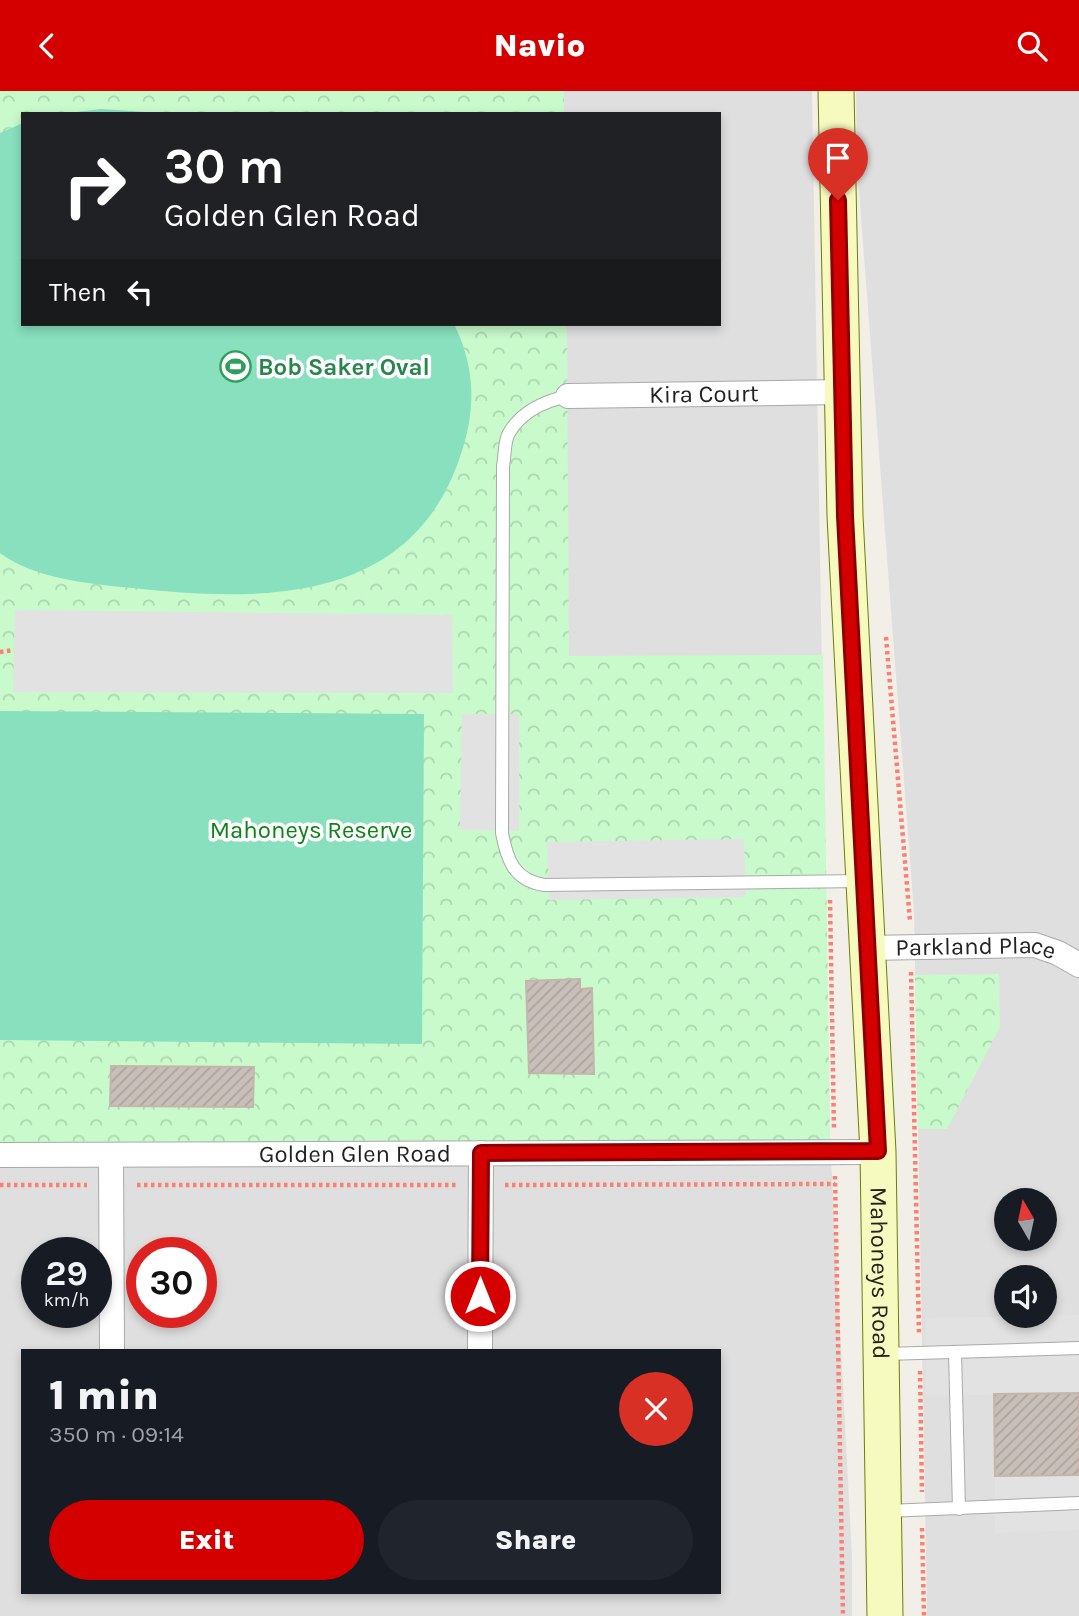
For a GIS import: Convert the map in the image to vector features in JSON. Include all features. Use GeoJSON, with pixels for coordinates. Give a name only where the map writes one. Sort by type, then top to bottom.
{"type":"FeatureCollection","features":[{"type":"Feature","properties":{"kind":"main road","name":"Mahoneys Road"},"geometry":{"type":"LineString","coordinates":[[836,91],[845,516],[878,1151],[885,1616]]}},
{"type":"Feature","properties":{"kind":"street","name":"Kira Court"},"geometry":{"type":"LineString","coordinates":[[568,396],[842,392]]}},
{"type":"Feature","properties":{"kind":"street","name":"Parkland Place"},"geometry":{"type":"LineString","coordinates":[[868,948],[1035,945],[1058,953],[1079,965]]}},
{"type":"Feature","properties":{"kind":"street","name":"Golden Glen Road"},"geometry":{"type":"LineString","coordinates":[[0,1155],[878,1151]]}},
{"type":"Feature","properties":{"kind":"street"},"geometry":{"type":"LineString","coordinates":[[480,1349],[481,1153]]}},
{"type":"Feature","properties":{"kind":"street"},"geometry":{"type":"LineString","coordinates":[[111,1155],[112,1349]]}},
{"type":"Feature","properties":{"kind":"lane"},"geometry":{"type":"LineString","coordinates":[[568,396],[547,401],[525,415],[508,434],[503,466],[502,833],[506,855],[515,872],[528,883],[544,885],[866,880]]}},
{"type":"Feature","properties":{"kind":"lane"},"geometry":{"type":"LineString","coordinates":[[881,1354],[1079,1348]]}},
{"type":"Feature","properties":{"kind":"lane"},"geometry":{"type":"LineString","coordinates":[[956,1352],[959,1509]]}},
{"type":"Feature","properties":{"kind":"lane"},"geometry":{"type":"LineString","coordinates":[[883,1512],[1079,1503]]}},
{"type":"Feature","properties":{"kind":"path"},"geometry":{"type":"LineString","coordinates":[[0,652],[14,650]]}},
{"type":"Feature","properties":{"kind":"path"},"geometry":{"type":"LineString","coordinates":[[829,881],[843,1616]]}},
{"type":"Feature","properties":{"kind":"path"},"geometry":{"type":"LineString","coordinates":[[911,947],[924,1616]]}},
{"type":"Feature","properties":{"kind":"path"},"geometry":{"type":"LineString","coordinates":[[0,1185],[835,1184]]}},
{"type":"Feature","properties":{"kind":"shaded area","name":"Mahoneys Reserve"},"geometry":{"type":"Polygon","coordinates":[[[0,91],[812,91],[830,1140],[852,1557],[852,1616],[0,1616],[0,91]]]}},
{"type":"Feature","properties":{"kind":"shaded area"},"geometry":{"type":"Polygon","coordinates":[[[856,91],[1079,91],[1079,1616],[927,1616],[914,912],[857,164],[856,91]]]}},
{"type":"Feature","properties":{"kind":"shaded area"},"geometry":{"type":"Polygon","coordinates":[[[15,610],[452,615],[453,693],[13,692],[15,610]]]}},
{"type":"Feature","properties":{"kind":"shaded area"},"geometry":{"type":"Polygon","coordinates":[[[462,714],[519,714],[519,831],[460,830],[462,714]]]}},
{"type":"Feature","properties":{"kind":"shaded area"},"geometry":{"type":"Polygon","coordinates":[[[744,839],[746,897],[549,900],[547,842],[744,839]]]}},
{"type":"Feature","properties":{"kind":"shaded area"},"geometry":{"type":"Polygon","coordinates":[[[1057,1315],[1079,1315],[1079,1393],[926,1396],[926,1318],[994,1317],[994,1328],[1057,1328],[1057,1315]]]}},
{"type":"Feature","properties":{"kind":"shaded area"},"geometry":{"type":"Polygon","coordinates":[[[1079,1475],[1079,1530],[995,1533],[995,1476],[1079,1475]]]}},
{"type":"Feature","properties":{"kind":"green space","name":"Mahoneys Reserve"},"geometry":{"type":"Polygon","coordinates":[[[0,91],[564,91],[564,112],[21,112],[21,326],[567,326],[569,656],[823,655],[830,1140],[0,1143],[0,91]]]}},
{"type":"Feature","properties":{"kind":"green space"},"geometry":{"type":"Polygon","coordinates":[[[101,109],[146,112],[76,112],[101,109]]]}},
{"type":"Feature","properties":{"kind":"green space","name":"Bob Saker Oval"},"geometry":{"type":"Polygon","coordinates":[[[21,124],[21,326],[455,326],[470,373],[469,423],[460,457],[437,506],[406,542],[369,567],[326,583],[280,592],[231,594],[182,592],[64,579],[30,569],[0,553],[0,133],[21,124]]]}},
{"type":"Feature","properties":{"kind":"green space"},"geometry":{"type":"Polygon","coordinates":[[[0,711],[424,714],[422,1044],[0,1040],[0,711]]]}},
{"type":"Feature","properties":{"kind":"green space"},"geometry":{"type":"Polygon","coordinates":[[[999,974],[1000,1027],[947,1129],[918,1129],[915,975],[999,974]]]}},
{"type":"Feature","properties":{"kind":"building"},"geometry":{"type":"Polygon","coordinates":[[[580,979],[580,989],[592,988],[594,1074],[529,1073],[526,981],[580,979]]]}},
{"type":"Feature","properties":{"kind":"building"},"geometry":{"type":"Polygon","coordinates":[[[111,1066],[254,1067],[253,1107],[110,1106],[111,1066]]]}},
{"type":"Feature","properties":{"kind":"building"},"geometry":{"type":"Polygon","coordinates":[[[1079,1393],[1079,1475],[995,1476],[994,1394],[1079,1393]]]}},
{"type":"Feature","properties":{"kind":"place","name":"Bob Saker Oval"},"geometry":{"type":"Point","coordinates":[235,367]}},
{"type":"Feature","properties":{"kind":"route"},"geometry":{"type":"LineString","coordinates":[[480,1296],[481,1153],[878,1151],[845,516],[838,200]]}}]}
